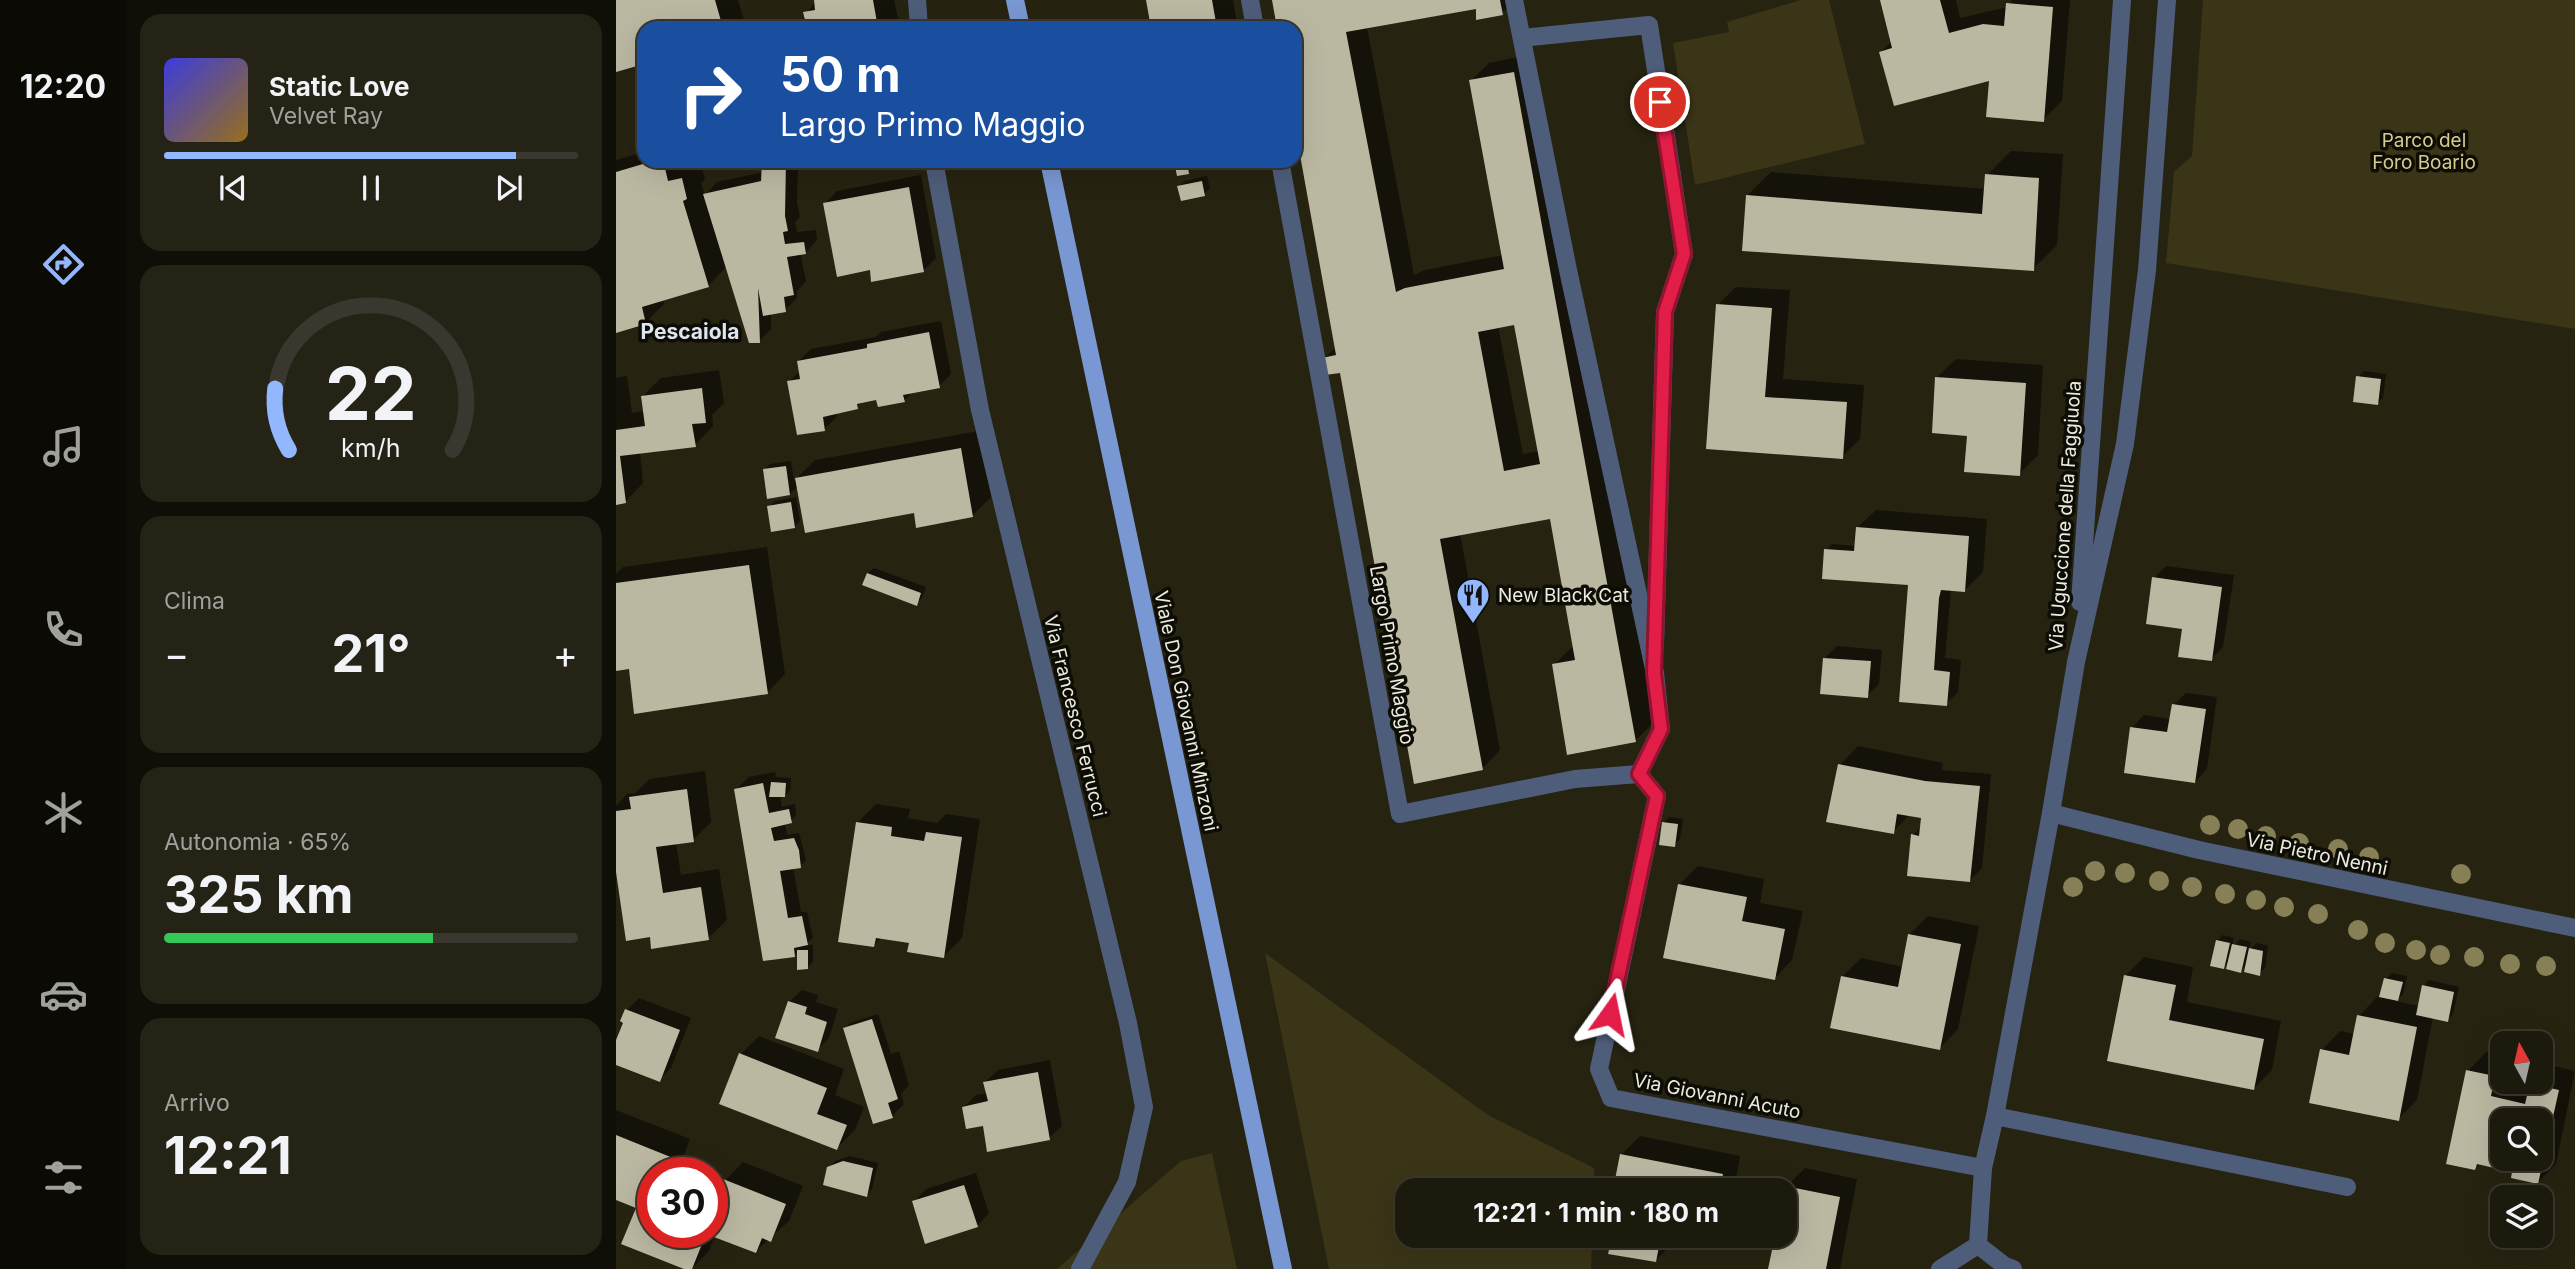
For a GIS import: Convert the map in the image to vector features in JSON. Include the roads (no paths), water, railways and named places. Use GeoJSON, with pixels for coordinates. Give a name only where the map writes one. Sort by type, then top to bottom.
{"type":"FeatureCollection","features":[{"type":"Feature","properties":{"kind":"main road"},"geometry":{"type":"LineString","coordinates":[[1015,0],[1020,21]]}},
{"type":"Feature","properties":{"kind":"main road","name":"Viale Don Giovanni Minzoni"},"geometry":{"type":"LineString","coordinates":[[1050,168],[1283,1269]]}},
{"type":"Feature","properties":{"kind":"street"},"geometry":{"type":"LineString","coordinates":[[917,0],[918,21]]}},
{"type":"Feature","properties":{"kind":"street"},"geometry":{"type":"LineString","coordinates":[[1250,0],[1254,21]]}},
{"type":"Feature","properties":{"kind":"street"},"geometry":{"type":"LineString","coordinates":[[1514,0],[1568,270],[1654,673],[1661,729],[1639,774]]}},
{"type":"Feature","properties":{"kind":"street","name":"Via Uguccione della Faggiuola"},"geometry":{"type":"LineString","coordinates":[[2076,662],[2122,0]]}},
{"type":"Feature","properties":{"kind":"street","name":"Via Uguccione della Faggiuola"},"geometry":{"type":"LineString","coordinates":[[2051,813],[2076,662],[2125,444],[2147,270],[2167,0]]}},
{"type":"Feature","properties":{"kind":"street"},"geometry":{"type":"LineString","coordinates":[[1522,38],[1649,25],[1684,254],[1665,312],[1654,673]]}},
{"type":"Feature","properties":{"kind":"street","name":"Via Francesco Ferrucci"},"geometry":{"type":"LineString","coordinates":[[935,168],[980,410],[1125,1010],[1144,1107],[1127,1182],[1080,1269]]}},
{"type":"Feature","properties":{"kind":"street","name":"Largo Primo Maggio"},"geometry":{"type":"LineString","coordinates":[[1281,168],[1401,820],[1575,779],[1639,774]]}},
{"type":"Feature","properties":{"kind":"street","name":"Via Giovanni Acuto"},"geometry":{"type":"LineString","coordinates":[[1639,774],[1657,796],[1599,1069],[1611,1098],[1983,1168]]}},
{"type":"Feature","properties":{"kind":"street"},"geometry":{"type":"LineString","coordinates":[[1978,1245],[1983,1168],[2051,813]]}},
{"type":"Feature","properties":{"kind":"street","name":"Via Pietro Nenni"},"geometry":{"type":"LineString","coordinates":[[2051,813],[2212,853],[2575,928]]}},
{"type":"Feature","properties":{"kind":"street"},"geometry":{"type":"LineString","coordinates":[[1995,1116],[2347,1186]]}},
{"type":"Feature","properties":{"kind":"street"},"geometry":{"type":"LineString","coordinates":[[1940,1269],[1978,1245]]}},
{"type":"Feature","properties":{"kind":"street"},"geometry":{"type":"LineString","coordinates":[[1978,1245],[2013,1269]]}},
{"type":"Feature","properties":{"kind":"place","name":"New Black Cat"},"geometry":{"type":"Point","coordinates":[1473,625]}},
{"type":"Feature","properties":{"kind":"district","name":"Pescaiola"},"geometry":{"type":"Point","coordinates":[690,331]}},
{"type":"Feature","properties":{"kind":"park label","name":"Parco del Foro Boario"},"geometry":{"type":"Point","coordinates":[2424,151]}}]}
